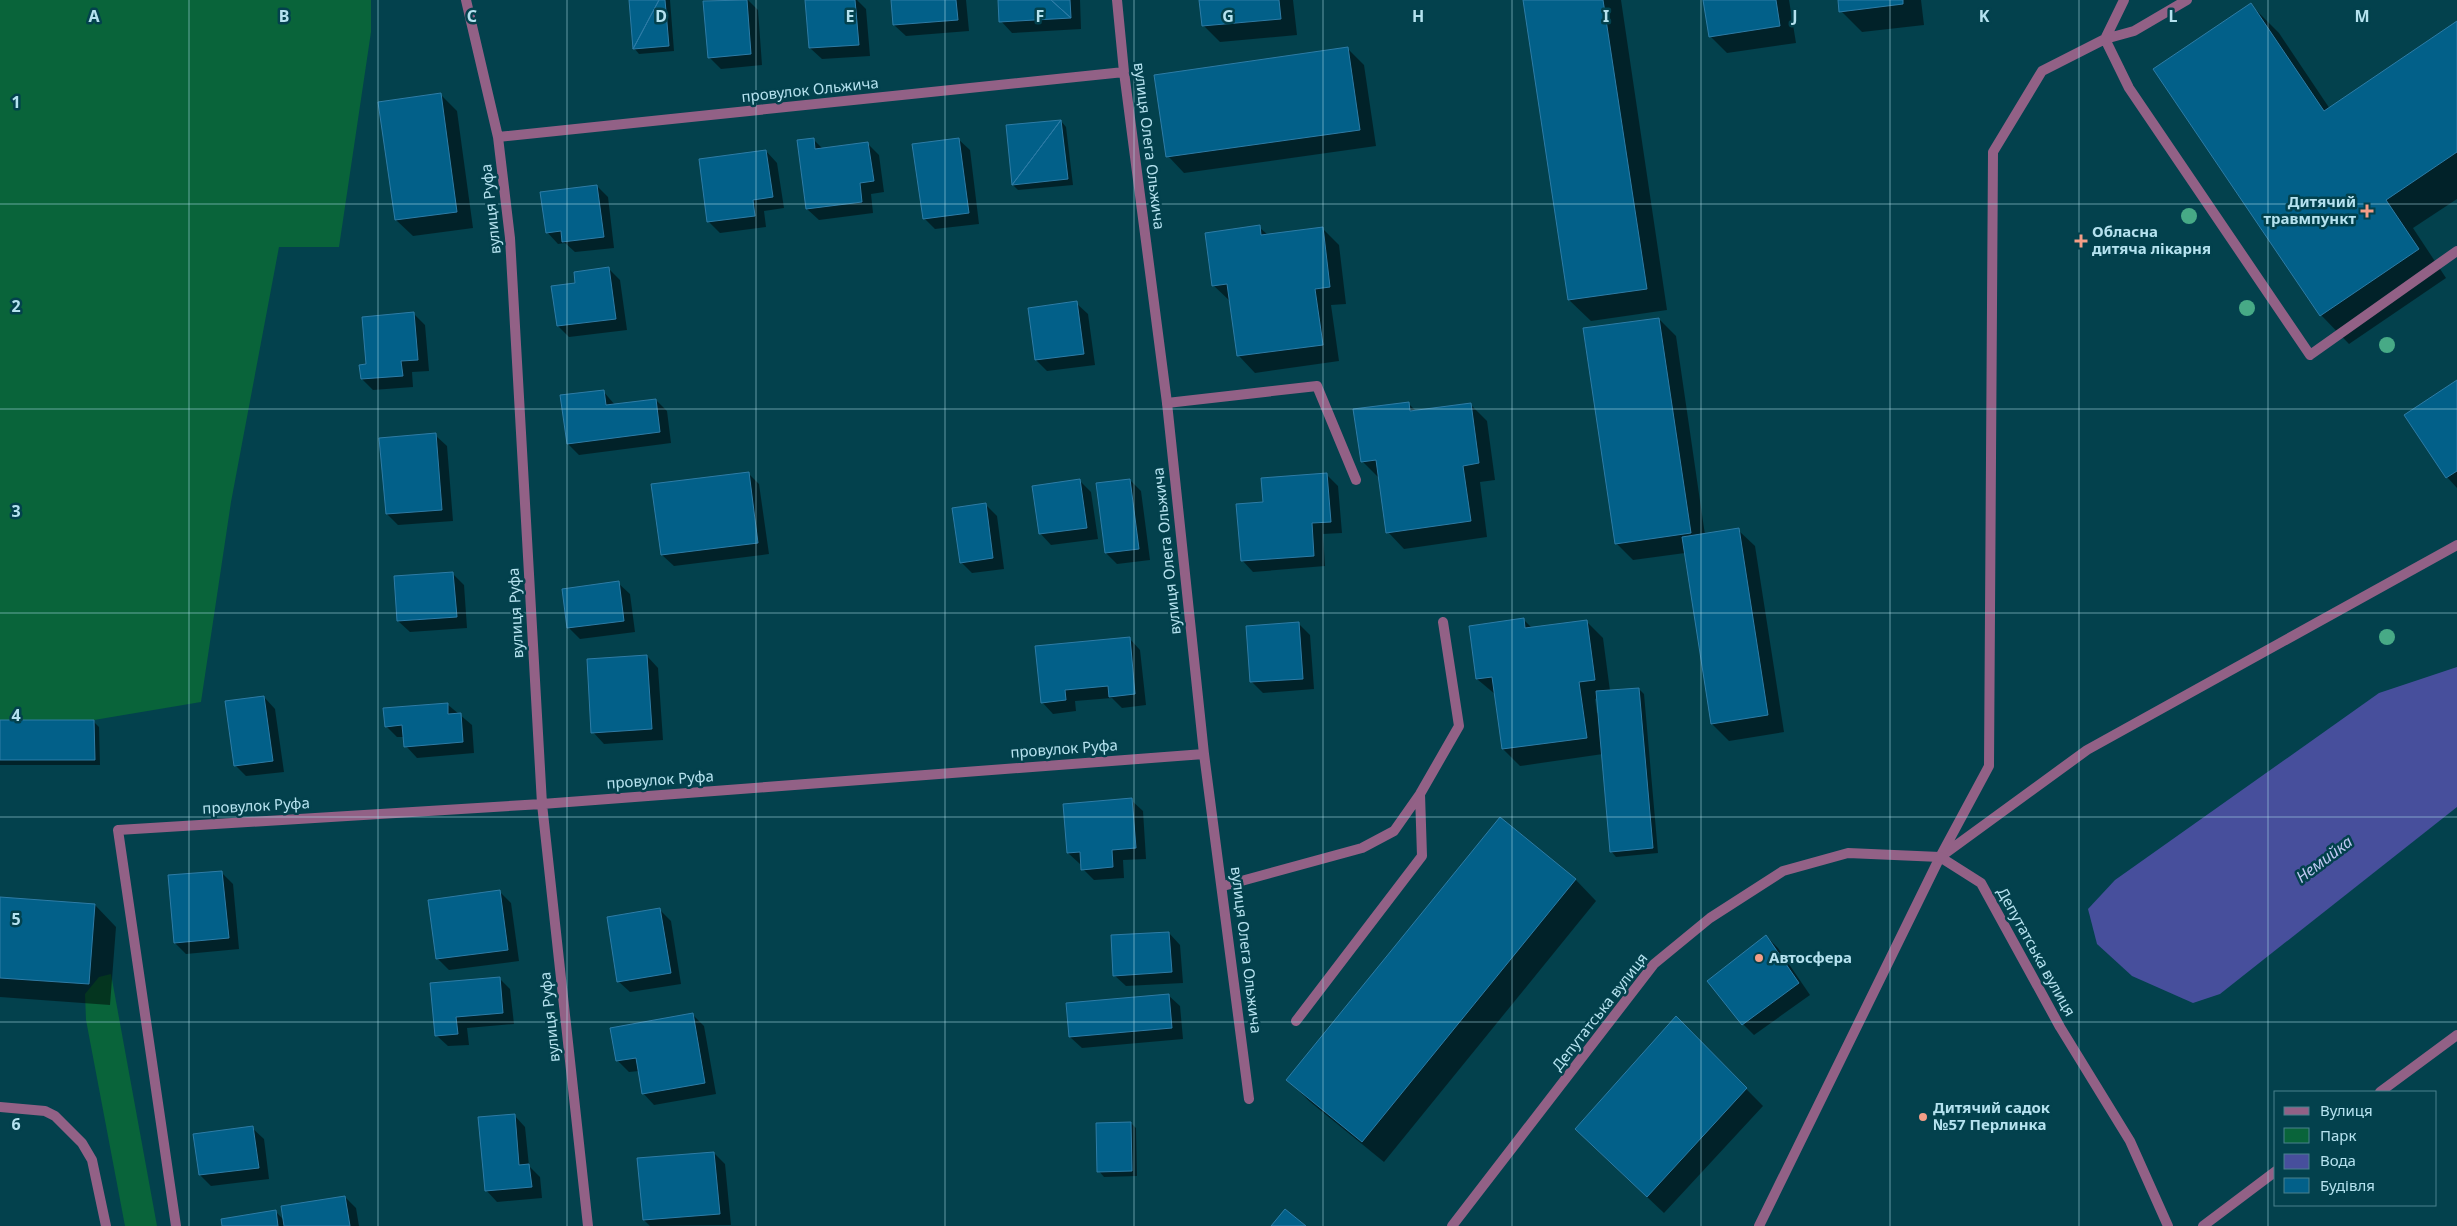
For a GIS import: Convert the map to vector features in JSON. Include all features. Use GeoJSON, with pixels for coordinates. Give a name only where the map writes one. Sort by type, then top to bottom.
{"type":"FeatureCollection","features":[{"type":"Feature","properties":{"kind":"street","name":"вулиця Руфа"},"geometry":{"type":"LineString","coordinates":[[466,0],[498,137],[510,238],[542,804],[588,1226]]}},
{"type":"Feature","properties":{"kind":"street","name":"вулиця Олега Ольжича"},"geometry":{"type":"LineString","coordinates":[[1118,0],[1124,72],[1167,403],[1204,754],[1223,886],[1249,1099]]}},
{"type":"Feature","properties":{"kind":"street"},"geometry":{"type":"LineString","coordinates":[[2105,39],[2124,0]]}},
{"type":"Feature","properties":{"kind":"street"},"geometry":{"type":"LineString","coordinates":[[1759,1226],[1940,857],[1989,766],[1993,152],[2042,72],[2105,39],[2134,31],[2187,0]]}},
{"type":"Feature","properties":{"kind":"street"},"geometry":{"type":"LineString","coordinates":[[2105,39],[2129,88],[2310,355],[2457,250]]}},
{"type":"Feature","properties":{"kind":"street","name":"провулок Ольжича"},"geometry":{"type":"LineString","coordinates":[[498,137],[1124,72]]}},
{"type":"Feature","properties":{"kind":"street"},"geometry":{"type":"LineString","coordinates":[[1167,403],[1317,386],[1356,480]]}},
{"type":"Feature","properties":{"kind":"street"},"geometry":{"type":"LineString","coordinates":[[1940,857],[2087,750],[2457,545]]}},
{"type":"Feature","properties":{"kind":"street"},"geometry":{"type":"LineString","coordinates":[[1223,886],[1362,848],[1394,831],[1420,794],[1459,726],[1443,622]]}},
{"type":"Feature","properties":{"kind":"street","name":"провулок Руфа"},"geometry":{"type":"LineString","coordinates":[[176,1226],[118,830],[542,804],[1204,754]]}},
{"type":"Feature","properties":{"kind":"street"},"geometry":{"type":"LineString","coordinates":[[1296,1021],[1422,856],[1420,794]]}},
{"type":"Feature","properties":{"kind":"street","name":"Депутатська вулиця"},"geometry":{"type":"LineString","coordinates":[[1452,1226],[1654,964],[1710,918],[1783,871],[1848,853],[1940,857],[1981,883],[2060,1027],[2130,1141],[2168,1226]]}},
{"type":"Feature","properties":{"kind":"street"},"geometry":{"type":"LineString","coordinates":[[2381,1091],[2457,1035]]}},
{"type":"Feature","properties":{"kind":"street"},"geometry":{"type":"LineString","coordinates":[[0,1107],[45,1111],[55,1116],[82,1143],[92,1160],[106,1226]]}},
{"type":"Feature","properties":{"kind":"street"},"geometry":{"type":"LineString","coordinates":[[2203,1226],[2274,1173]]}},
{"type":"Feature","properties":{"kind":"green space"},"geometry":{"type":"Polygon","coordinates":[[[0,0],[371,0],[371,32],[339,247],[279,247],[231,502],[201,702],[94,720],[0,720],[0,0]]]}},
{"type":"Feature","properties":{"kind":"green space"},"geometry":{"type":"Polygon","coordinates":[[[111,974],[157,1226],[125,1226],[86,1020],[85,994],[99,977],[111,974]]]}},
{"type":"Feature","properties":{"kind":"water","name":"Немийка"},"geometry":{"type":"Polygon","coordinates":[[[2457,667],[2457,807],[2220,994],[2193,1003],[2132,976],[2097,944],[2088,909],[2115,880],[2379,693],[2457,667]]]}},
{"type":"Feature","properties":{"kind":"building"},"geometry":{"type":"Polygon","coordinates":[[[629,0],[659,0],[633,49],[629,0]]]}},
{"type":"Feature","properties":{"kind":"building"},"geometry":{"type":"Polygon","coordinates":[[[659,0],[665,0],[669,46],[633,49],[659,0]]]}},
{"type":"Feature","properties":{"kind":"building"},"geometry":{"type":"Polygon","coordinates":[[[747,0],[751,54],[708,58],[703,1],[747,0]]]}},
{"type":"Feature","properties":{"kind":"building"},"geometry":{"type":"Polygon","coordinates":[[[805,0],[855,0],[859,45],[809,48],[805,0]]]}},
{"type":"Feature","properties":{"kind":"building"},"geometry":{"type":"Polygon","coordinates":[[[891,0],[956,0],[958,20],[893,25],[891,0]]]}},
{"type":"Feature","properties":{"kind":"building"},"geometry":{"type":"Polygon","coordinates":[[[998,0],[1051,0],[1071,18],[999,22],[998,0]]]}},
{"type":"Feature","properties":{"kind":"building"},"geometry":{"type":"Polygon","coordinates":[[[1051,0],[1070,0],[1071,18],[1051,0]]]}},
{"type":"Feature","properties":{"kind":"building"},"geometry":{"type":"Polygon","coordinates":[[[1199,0],[1279,0],[1281,19],[1202,26],[1199,0]]]}},
{"type":"Feature","properties":{"kind":"building"},"geometry":{"type":"Polygon","coordinates":[[[1523,0],[1603,0],[1647,289],[1568,300],[1523,0]]]}},
{"type":"Feature","properties":{"kind":"building"},"geometry":{"type":"Polygon","coordinates":[[[1703,0],[1776,0],[1780,26],[1709,37],[1703,0]]]}},
{"type":"Feature","properties":{"kind":"building"},"geometry":{"type":"Polygon","coordinates":[[[1838,0],[1903,0],[1903,4],[1839,12],[1838,0]]]}},
{"type":"Feature","properties":{"kind":"building"},"geometry":{"type":"Polygon","coordinates":[[[2251,3],[2324,111],[2457,21],[2457,152],[2386,200],[2419,249],[2320,316],[2153,69],[2251,3]]]}},
{"type":"Feature","properties":{"kind":"building"},"geometry":{"type":"Polygon","coordinates":[[[1348,47],[1360,130],[1166,157],[1154,75],[1348,47]]]}},
{"type":"Feature","properties":{"kind":"building"},"geometry":{"type":"Polygon","coordinates":[[[441,93],[457,212],[395,220],[378,102],[441,93]]]}},
{"type":"Feature","properties":{"kind":"building"},"geometry":{"type":"Polygon","coordinates":[[[1061,120],[1012,185],[1006,125],[1061,120]]]}},
{"type":"Feature","properties":{"kind":"building"},"geometry":{"type":"Polygon","coordinates":[[[1061,120],[1068,179],[1012,185],[1061,120]]]}},
{"type":"Feature","properties":{"kind":"building"},"geometry":{"type":"Polygon","coordinates":[[[814,138],[815,149],[868,142],[874,181],[860,183],[862,202],[806,209],[797,140],[814,138]]]}},
{"type":"Feature","properties":{"kind":"building"},"geometry":{"type":"Polygon","coordinates":[[[959,138],[969,213],[923,219],[912,144],[959,138]]]}},
{"type":"Feature","properties":{"kind":"building"},"geometry":{"type":"Polygon","coordinates":[[[766,150],[773,197],[753,200],[755,216],[707,222],[699,159],[766,150]]]}},
{"type":"Feature","properties":{"kind":"building"},"geometry":{"type":"Polygon","coordinates":[[[597,185],[604,237],[562,242],[561,231],[546,233],[540,192],[597,185]]]}},
{"type":"Feature","properties":{"kind":"building"},"geometry":{"type":"Polygon","coordinates":[[[1260,225],[1261,235],[1323,227],[1330,287],[1315,289],[1323,345],[1237,356],[1227,284],[1212,286],[1205,233],[1260,225]]]}},
{"type":"Feature","properties":{"kind":"building"},"geometry":{"type":"Polygon","coordinates":[[[609,267],[616,319],[557,326],[551,286],[575,283],[574,272],[609,267]]]}},
{"type":"Feature","properties":{"kind":"building"},"geometry":{"type":"Polygon","coordinates":[[[1077,301],[1084,354],[1035,360],[1028,308],[1077,301]]]}},
{"type":"Feature","properties":{"kind":"building"},"geometry":{"type":"Polygon","coordinates":[[[414,312],[418,360],[401,361],[403,376],[361,379],[359,365],[366,364],[362,317],[414,312]]]}},
{"type":"Feature","properties":{"kind":"building"},"geometry":{"type":"Polygon","coordinates":[[[1659,318],[1691,533],[1615,544],[1583,328],[1659,318]]]}},
{"type":"Feature","properties":{"kind":"building"},"geometry":{"type":"Polygon","coordinates":[[[2457,380],[2457,471],[2446,478],[2404,415],[2457,380]]]}},
{"type":"Feature","properties":{"kind":"building"},"geometry":{"type":"Polygon","coordinates":[[[604,390],[606,405],[656,399],[660,432],[567,444],[560,395],[604,390]]]}},
{"type":"Feature","properties":{"kind":"building"},"geometry":{"type":"Polygon","coordinates":[[[1409,402],[1410,411],[1471,403],[1479,463],[1463,466],[1471,521],[1386,533],[1376,460],[1361,462],[1353,409],[1409,402]]]}},
{"type":"Feature","properties":{"kind":"building"},"geometry":{"type":"Polygon","coordinates":[[[436,433],[442,510],[386,514],[379,438],[436,433]]]}},
{"type":"Feature","properties":{"kind":"building"},"geometry":{"type":"Polygon","coordinates":[[[749,472],[758,543],[661,555],[651,484],[749,472]]]}},
{"type":"Feature","properties":{"kind":"building"},"geometry":{"type":"Polygon","coordinates":[[[1327,473],[1331,522],[1312,523],[1314,556],[1241,561],[1236,504],[1263,502],[1261,478],[1327,473]]]}},
{"type":"Feature","properties":{"kind":"building"},"geometry":{"type":"Polygon","coordinates":[[[1080,479],[1087,528],[1039,534],[1032,486],[1080,479]]]}},
{"type":"Feature","properties":{"kind":"building"},"geometry":{"type":"Polygon","coordinates":[[[1130,479],[1139,549],[1105,553],[1096,483],[1130,479]]]}},
{"type":"Feature","properties":{"kind":"building"},"geometry":{"type":"Polygon","coordinates":[[[986,503],[993,558],[960,563],[952,508],[986,503]]]}},
{"type":"Feature","properties":{"kind":"building"},"geometry":{"type":"Polygon","coordinates":[[[1739,528],[1768,715],[1711,724],[1682,537],[1739,528]]]}},
{"type":"Feature","properties":{"kind":"building"},"geometry":{"type":"Polygon","coordinates":[[[453,572],[457,617],[397,621],[394,576],[453,572]]]}},
{"type":"Feature","properties":{"kind":"building"},"geometry":{"type":"Polygon","coordinates":[[[619,581],[624,621],[567,628],[562,589],[619,581]]]}},
{"type":"Feature","properties":{"kind":"building"},"geometry":{"type":"Polygon","coordinates":[[[1524,618],[1525,628],[1587,620],[1595,680],[1579,682],[1587,738],[1502,749],[1492,677],[1476,679],[1469,626],[1524,618]]]}},
{"type":"Feature","properties":{"kind":"building"},"geometry":{"type":"Polygon","coordinates":[[[1299,622],[1303,679],[1250,682],[1246,626],[1299,622]]]}},
{"type":"Feature","properties":{"kind":"building"},"geometry":{"type":"Polygon","coordinates":[[[1130,637],[1135,694],[1109,697],[1108,686],[1065,690],[1066,700],[1041,703],[1035,646],[1130,637]]]}},
{"type":"Feature","properties":{"kind":"building"},"geometry":{"type":"Polygon","coordinates":[[[647,655],[652,729],[591,733],[587,659],[647,655]]]}},
{"type":"Feature","properties":{"kind":"building"},"geometry":{"type":"Polygon","coordinates":[[[1639,688],[1653,848],[1610,852],[1596,691],[1639,688]]]}},
{"type":"Feature","properties":{"kind":"building"},"geometry":{"type":"Polygon","coordinates":[[[264,696],[273,761],[234,766],[225,701],[264,696]]]}},
{"type":"Feature","properties":{"kind":"building"},"geometry":{"type":"Polygon","coordinates":[[[448,703],[448,714],[461,713],[463,742],[404,747],[402,725],[385,727],[383,708],[448,703]]]}},
{"type":"Feature","properties":{"kind":"building"},"geometry":{"type":"Polygon","coordinates":[[[0,720],[94,720],[95,760],[0,760],[0,720]]]}},
{"type":"Feature","properties":{"kind":"building"},"geometry":{"type":"Polygon","coordinates":[[[1132,798],[1136,848],[1112,850],[1113,867],[1081,870],[1080,852],[1067,853],[1063,804],[1132,798]]]}},
{"type":"Feature","properties":{"kind":"building"},"geometry":{"type":"Polygon","coordinates":[[[1500,817],[1576,879],[1362,1142],[1286,1080],[1500,817]]]}},
{"type":"Feature","properties":{"kind":"building"},"geometry":{"type":"Polygon","coordinates":[[[222,871],[229,938],[174,943],[168,875],[222,871]]]}},
{"type":"Feature","properties":{"kind":"building"},"geometry":{"type":"Polygon","coordinates":[[[500,890],[508,950],[436,959],[428,900],[500,890]]]}},
{"type":"Feature","properties":{"kind":"building"},"geometry":{"type":"Polygon","coordinates":[[[0,897],[95,904],[89,984],[0,978],[0,897]]]}},
{"type":"Feature","properties":{"kind":"building"},"geometry":{"type":"Polygon","coordinates":[[[660,908],[671,973],[617,982],[607,917],[660,908]]]}},
{"type":"Feature","properties":{"kind":"building"},"geometry":{"type":"Polygon","coordinates":[[[1169,932],[1172,972],[1113,976],[1111,935],[1169,932]]]}},
{"type":"Feature","properties":{"kind":"building","name":"Автосфера"},"geometry":{"type":"Polygon","coordinates":[[[1766,935],[1799,983],[1742,1025],[1707,981],[1766,935]]]}},
{"type":"Feature","properties":{"kind":"building"},"geometry":{"type":"Polygon","coordinates":[[[500,977],[503,1013],[456,1017],[458,1034],[435,1036],[430,983],[500,977]]]}},
{"type":"Feature","properties":{"kind":"building"},"geometry":{"type":"Polygon","coordinates":[[[1169,994],[1172,1028],[1069,1037],[1066,1003],[1169,994]]]}},
{"type":"Feature","properties":{"kind":"building"},"geometry":{"type":"Polygon","coordinates":[[[693,1013],[705,1083],[642,1094],[636,1058],[616,1061],[610,1028],[693,1013]]]}},
{"type":"Feature","properties":{"kind":"building"},"geometry":{"type":"Polygon","coordinates":[[[1676,1016],[1747,1088],[1647,1197],[1575,1129],[1676,1016]]]}},
{"type":"Feature","properties":{"kind":"building"},"geometry":{"type":"Polygon","coordinates":[[[515,1114],[519,1165],[529,1164],[532,1187],[485,1191],[478,1117],[515,1114]]]}},
{"type":"Feature","properties":{"kind":"building"},"geometry":{"type":"Polygon","coordinates":[[[1131,1122],[1132,1171],[1097,1172],[1096,1123],[1131,1122]]]}},
{"type":"Feature","properties":{"kind":"building"},"geometry":{"type":"Polygon","coordinates":[[[253,1126],[259,1168],[199,1175],[193,1134],[253,1126]]]}},
{"type":"Feature","properties":{"kind":"building"},"geometry":{"type":"Polygon","coordinates":[[[714,1152],[720,1214],[643,1220],[637,1158],[714,1152]]]}},
{"type":"Feature","properties":{"kind":"building"},"geometry":{"type":"Polygon","coordinates":[[[345,1196],[350,1226],[284,1226],[281,1206],[345,1196]]]}},
{"type":"Feature","properties":{"kind":"building"},"geometry":{"type":"Polygon","coordinates":[[[1285,1209],[1306,1226],[1271,1226],[1285,1209]]]}},
{"type":"Feature","properties":{"kind":"building"},"geometry":{"type":"Polygon","coordinates":[[[276,1210],[278,1226],[222,1226],[221,1219],[276,1210]]]}},
{"type":"Feature","properties":{"kind":"place","name":"Дитячий травмпункт"},"geometry":{"type":"Point","coordinates":[2367,211]}},
{"type":"Feature","properties":{"kind":"place","name":"Обласна дитяча лікарня"},"geometry":{"type":"Point","coordinates":[2081,241]}},
{"type":"Feature","properties":{"kind":"place","name":"Автосфера"},"geometry":{"type":"Point","coordinates":[1759,958]}},
{"type":"Feature","properties":{"kind":"place","name":"Дитячий садок №57 Перлинка"},"geometry":{"type":"Point","coordinates":[1923,1117]}}]}
